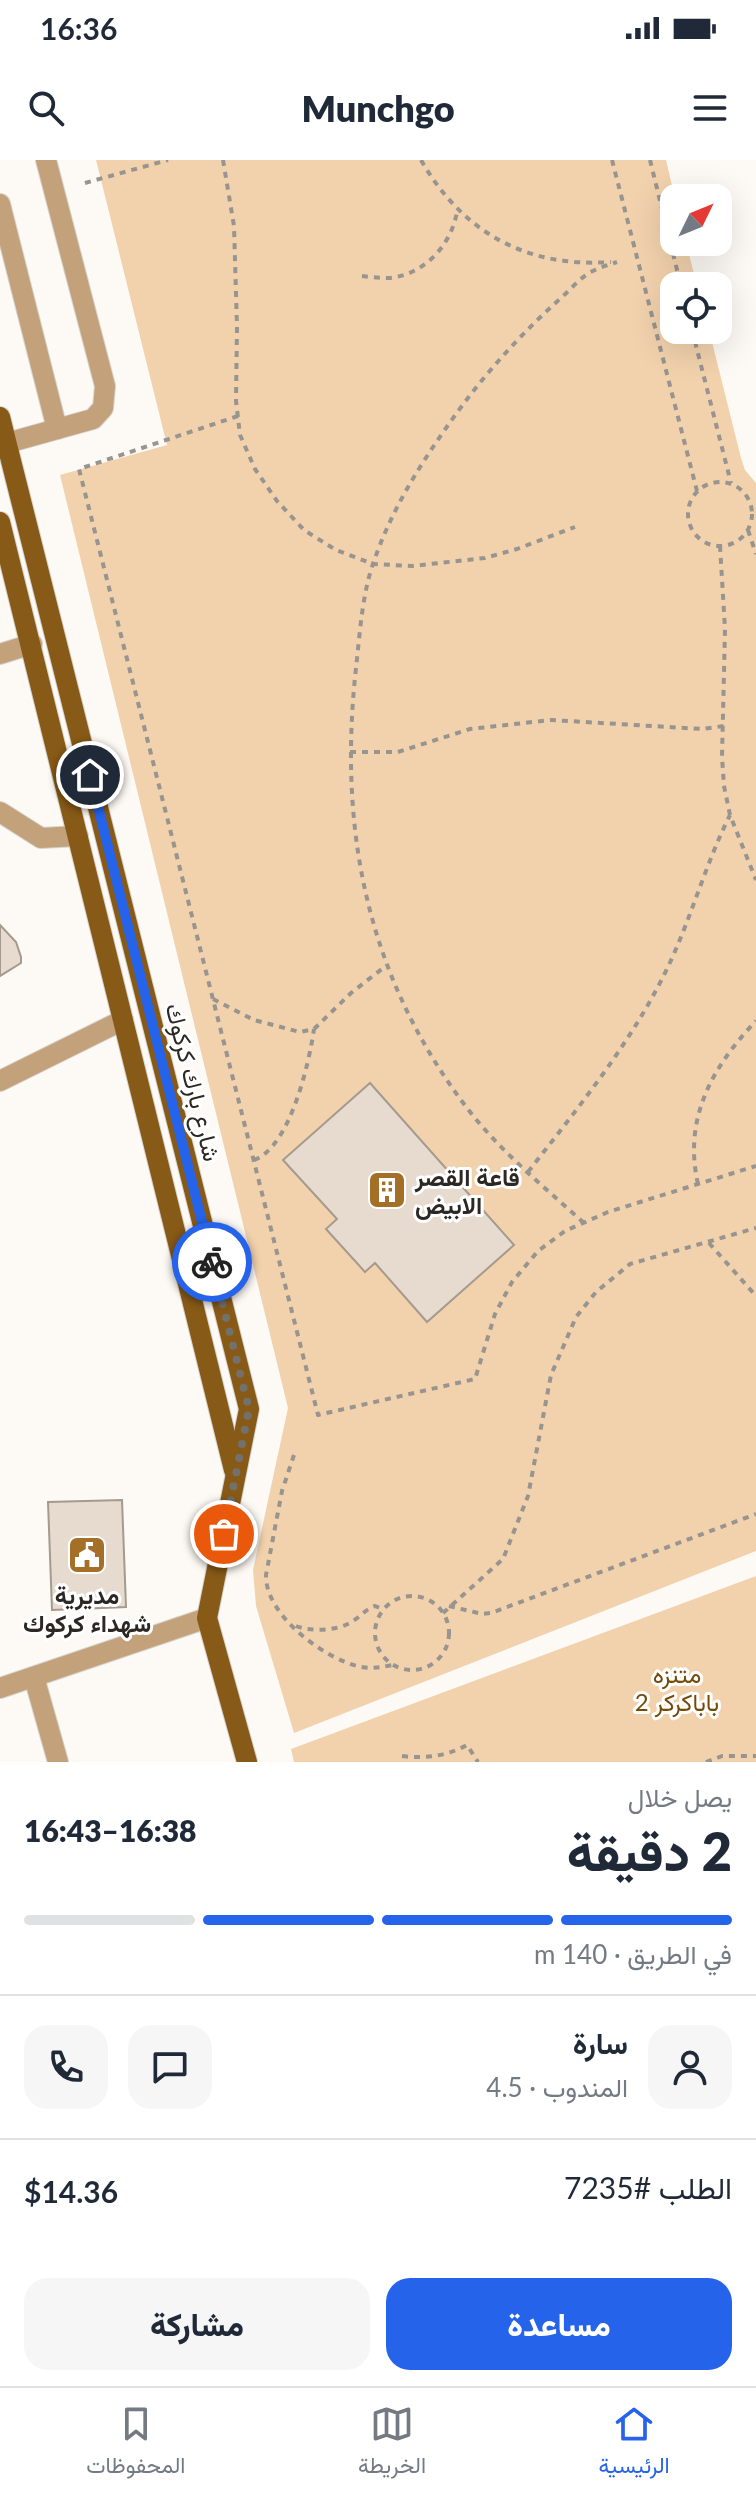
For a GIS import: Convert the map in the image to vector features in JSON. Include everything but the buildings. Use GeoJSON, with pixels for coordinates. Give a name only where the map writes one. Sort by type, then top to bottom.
{"type":"FeatureCollection","features":[{"type":"Feature","properties":{"kind":"main road","name":"شارع بارك كركوك"},"geometry":{"type":"LineString","coordinates":[[0,417],[249,1409],[207,1618],[247,1762]]}},
{"type":"Feature","properties":{"kind":"main road"},"geometry":{"type":"LineString","coordinates":[[0,522],[236,1478]]}},
{"type":"Feature","properties":{"kind":"street"},"geometry":{"type":"LineString","coordinates":[[7,443],[93,419],[103,408],[105,386],[46,160]]}},
{"type":"Feature","properties":{"kind":"street"},"geometry":{"type":"LineString","coordinates":[[0,204],[57,429]]}},
{"type":"Feature","properties":{"kind":"street"},"geometry":{"type":"LineString","coordinates":[[0,654],[32,644]]}},
{"type":"Feature","properties":{"kind":"street"},"geometry":{"type":"LineString","coordinates":[[0,812],[41,838],[78,836]]}},
{"type":"Feature","properties":{"kind":"street"},"geometry":{"type":"LineString","coordinates":[[0,1081],[123,1020]]}},
{"type":"Feature","properties":{"kind":"street"},"geometry":{"type":"LineString","coordinates":[[0,1688],[207,1618]]}},
{"type":"Feature","properties":{"kind":"street"},"geometry":{"type":"LineString","coordinates":[[34,1677],[58,1762]]}},
{"type":"Feature","properties":{"kind":"path"},"geometry":{"type":"LineString","coordinates":[[85,183],[168,160]]}},
{"type":"Feature","properties":{"kind":"path"},"geometry":{"type":"LineString","coordinates":[[223,160],[234,226],[240,435],[255,469],[277,501],[304,530],[336,550],[373,564],[412,566],[485,558],[575,527]]}},
{"type":"Feature","properties":{"kind":"path"},"geometry":{"type":"LineString","coordinates":[[421,160],[449,202],[490,236],[534,255],[560,262],[617,262],[588,274],[535,321],[464,403],[422,461],[399,500],[373,564],[360,633],[350,752],[357,862],[387,964],[400,995],[425,1044],[484,1128],[584,1223]]}},
{"type":"Feature","properties":{"kind":"path"},"geometry":{"type":"LineString","coordinates":[[612,160],[697,491]]}},
{"type":"Feature","properties":{"kind":"path"},"geometry":{"type":"LineString","coordinates":[[650,160],[678,272]]}},
{"type":"Feature","properties":{"kind":"path"},"geometry":{"type":"LineString","coordinates":[[362,276],[390,278],[420,268],[440,250],[454,226],[457,210]]}},
{"type":"Feature","properties":{"kind":"path"},"geometry":{"type":"LineString","coordinates":[[696,344],[731,483],[748,498],[752,519],[748,530],[731,544],[720,546],[700,540],[689,523],[689,503],[697,491],[711,483],[731,483]]}},
{"type":"Feature","properties":{"kind":"path"},"geometry":{"type":"LineString","coordinates":[[238,416],[79,469],[318,1415],[475,1379],[495,1314],[512,1282],[538,1251],[565,1231],[584,1223],[756,1166]]}},
{"type":"Feature","properties":{"kind":"path"},"geometry":{"type":"LineString","coordinates":[[748,530],[756,554]]}},
{"type":"Feature","properties":{"kind":"path"},"geometry":{"type":"LineString","coordinates":[[720,546],[725,629],[722,757],[730,815],[756,880]]}},
{"type":"Feature","properties":{"kind":"path"},"geometry":{"type":"LineString","coordinates":[[350,752],[398,752],[470,729],[522,722],[564,721],[702,729],[724,726]]}},
{"type":"Feature","properties":{"kind":"path"},"geometry":{"type":"LineString","coordinates":[[528,1172],[578,1110],[645,1011],[682,935],[717,841],[730,815]]}},
{"type":"Feature","properties":{"kind":"path"},"geometry":{"type":"LineString","coordinates":[[213,999],[254,1020],[300,1032],[314,1029],[387,964]]}},
{"type":"Feature","properties":{"kind":"path"},"geometry":{"type":"LineString","coordinates":[[698,1184],[693,1146],[704,1096],[717,1068],[756,1021]]}},
{"type":"Feature","properties":{"kind":"path"},"geometry":{"type":"LineString","coordinates":[[254,1160],[263,1157],[280,1134],[306,1070],[314,1029]]}},
{"type":"Feature","properties":{"kind":"path"},"geometry":{"type":"LineString","coordinates":[[443,1613],[503,1559],[528,1496],[551,1375],[576,1317],[596,1292],[630,1264],[645,1258],[756,1228]]}},
{"type":"Feature","properties":{"kind":"path"},"geometry":{"type":"LineString","coordinates":[[709,1243],[756,1296]]}},
{"type":"Feature","properties":{"kind":"path"},"geometry":{"type":"LineString","coordinates":[[294,1455],[282,1491],[266,1575],[270,1601],[313,1644],[343,1662],[370,1668],[393,1665],[416,1670],[428,1667],[438,1659],[448,1637],[448,1624],[443,1613],[423,1598],[399,1598],[384,1610],[376,1623],[378,1647],[393,1665]]}},
{"type":"Feature","properties":{"kind":"path"},"geometry":{"type":"LineString","coordinates":[[449,1606],[482,1614],[491,1613],[756,1514]]}},
{"type":"Feature","properties":{"kind":"path"},"geometry":{"type":"LineString","coordinates":[[287,1620],[305,1629],[325,1629],[352,1623],[369,1607],[384,1610]]}},
{"type":"Feature","properties":{"kind":"path"},"geometry":{"type":"LineString","coordinates":[[402,1756],[445,1755],[467,1745],[478,1762]]}},
{"type":"Feature","properties":{"kind":"path"},"geometry":{"type":"LineString","coordinates":[[706,1762],[722,1756],[756,1756]]}},
{"type":"Feature","properties":{"kind":"green space"},"geometry":{"type":"Polygon","coordinates":[[[96,160],[666,160],[672,184],[660,184],[660,256],[690,256],[694,272],[660,272],[660,344],[712,344],[741,458],[745,470],[756,483],[756,1551],[294,1733],[256,1606],[253,1570],[288,1408],[60,475],[167,445],[96,160]]]}},
{"type":"Feature","properties":{"kind":"green space","name":"متنزه باباكركر 2"},"geometry":{"type":"Polygon","coordinates":[[[756,1576],[756,1762],[294,1762],[291,1749],[756,1576]]]}},
{"type":"Feature","properties":{"kind":"way so far"},"geometry":{"type":"LineString","coordinates":[[212,1262],[249,1409],[224,1534]]}},
{"type":"Feature","properties":{"kind":"place","name":"قاعة القصر الابيض"},"geometry":{"type":"Point","coordinates":[387,1190]}},
{"type":"Feature","properties":{"kind":"place","name":"مديرية شهداء كركوك"},"geometry":{"type":"Point","coordinates":[87,1555]}},
{"type":"Feature","properties":{"kind":"route"},"geometry":{"type":"LineString","coordinates":[[90,775],[212,1262]]}}]}
